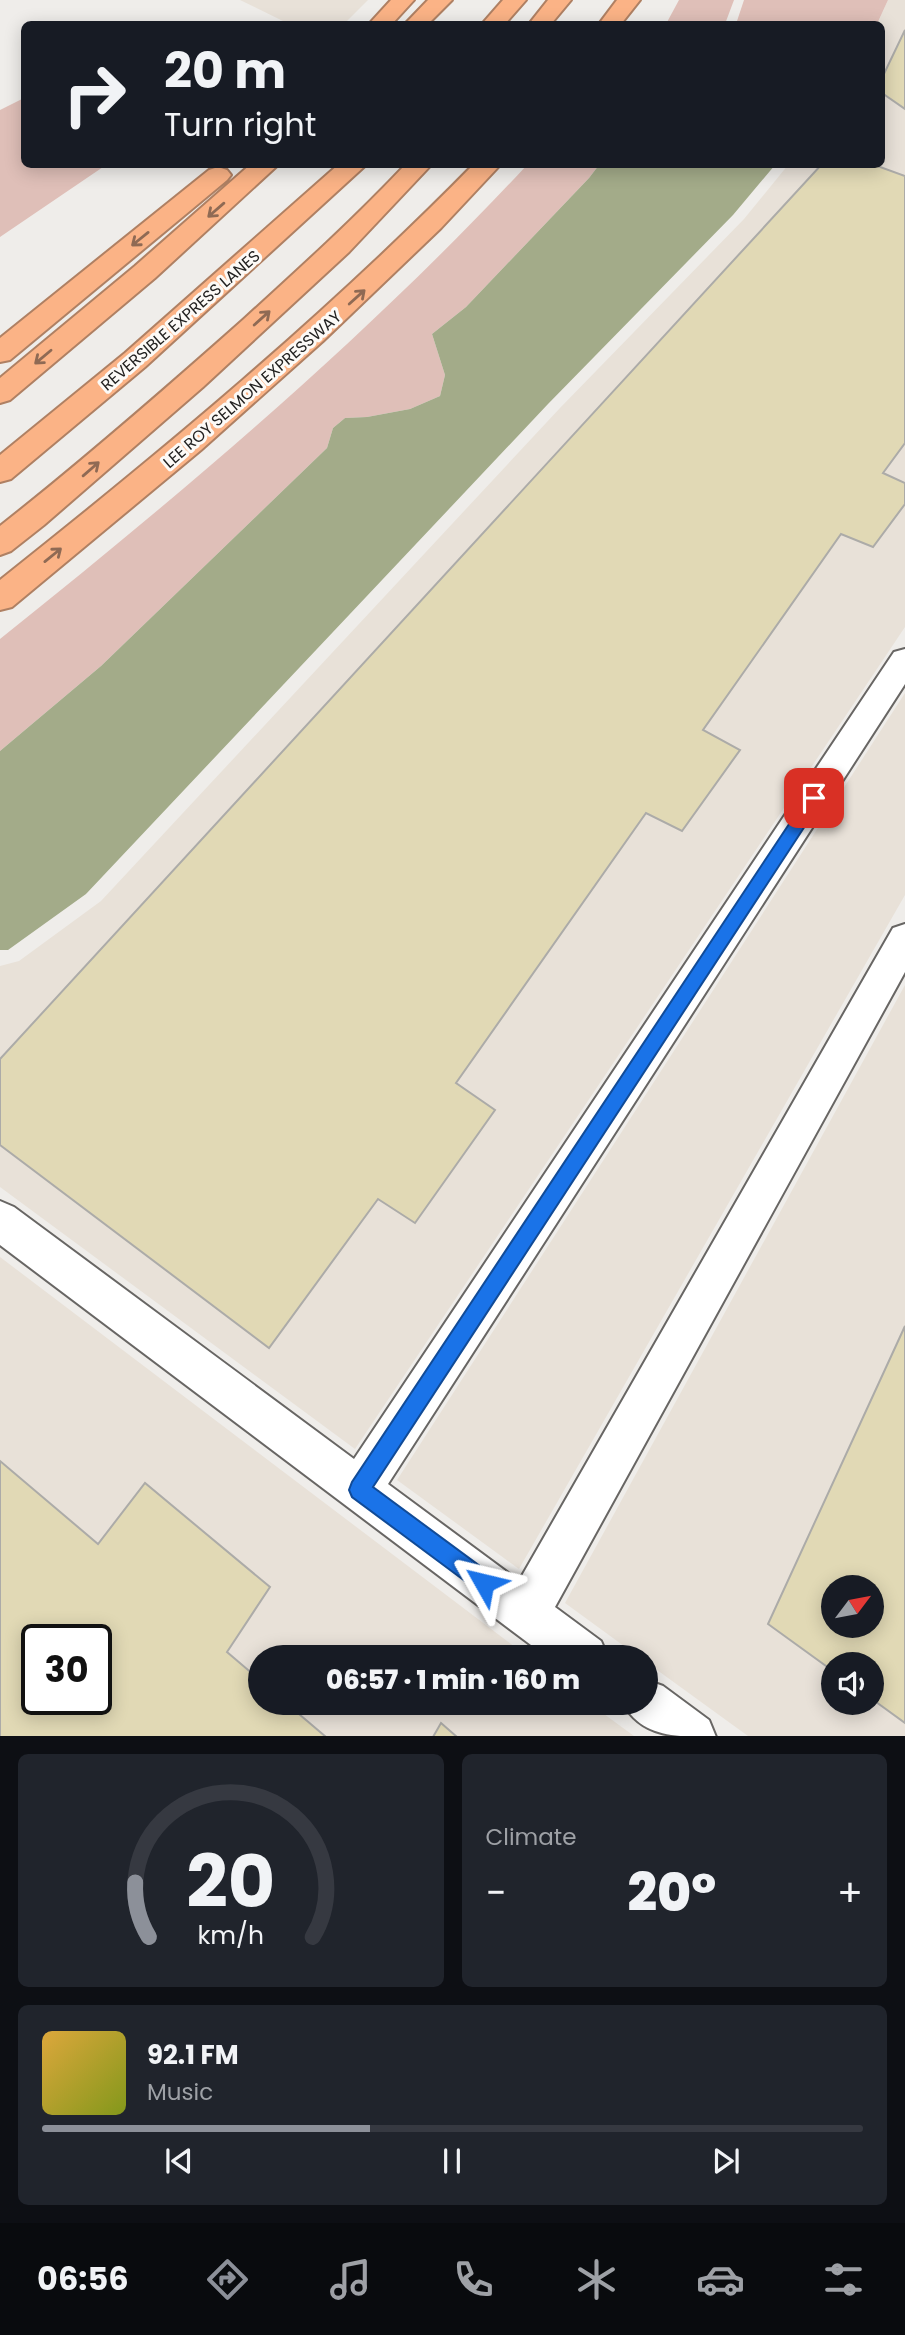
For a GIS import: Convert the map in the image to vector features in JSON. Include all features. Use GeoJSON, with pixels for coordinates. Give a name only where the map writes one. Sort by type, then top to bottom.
{"type":"FeatureCollection","features":[{"type":"Feature","properties":{"kind":"highway"},"geometry":{"type":"LineString","coordinates":[[383,21],[403,0]]}},
{"type":"Feature","properties":{"kind":"highway"},"geometry":{"type":"LineString","coordinates":[[419,21],[441,0]]}},
{"type":"Feature","properties":{"kind":"highway"},"geometry":{"type":"LineString","coordinates":[[496,21],[515,0]]}},
{"type":"Feature","properties":{"kind":"highway"},"geometry":{"type":"LineString","coordinates":[[542,21],[560,0]]}},
{"type":"Feature","properties":{"kind":"highway"},"geometry":{"type":"LineString","coordinates":[[612,21],[629,0]]}},
{"type":"Feature","properties":{"kind":"highway"},"geometry":{"type":"LineString","coordinates":[[0,353],[226,168]]}},
{"type":"Feature","properties":{"kind":"highway"},"geometry":{"type":"LineString","coordinates":[[0,393],[145,272],[262,168]]}},
{"type":"Feature","properties":{"kind":"highway","name":"REVERSIBLE EXPRESS LANES"},"geometry":{"type":"LineString","coordinates":[[0,471],[135,360],[351,168]]}},
{"type":"Feature","properties":{"kind":"highway"},"geometry":{"type":"LineString","coordinates":[[0,543],[71,486],[220,356],[317,267],[416,168]]}},
{"type":"Feature","properties":{"kind":"highway","name":"LEE ROY SELMON EXPRESSWAY"},"geometry":{"type":"LineString","coordinates":[[0,598],[149,479],[265,379],[366,289],[485,168]]}},
{"type":"Feature","properties":{"kind":"street"},"geometry":{"type":"LineString","coordinates":[[359,1490],[905,660]]}},
{"type":"Feature","properties":{"kind":"street"},"geometry":{"type":"LineString","coordinates":[[526,1614],[905,939]]}},
{"type":"Feature","properties":{"kind":"street"},"geometry":{"type":"LineString","coordinates":[[0,1221],[568,1645]]}},
{"type":"Feature","properties":{"kind":"street"},"geometry":{"type":"LineString","coordinates":[[658,1712],[691,1736]]}},
{"type":"Feature","properties":{"kind":"shaded area"},"geometry":{"type":"Polygon","coordinates":[[[240,0],[368,0],[347,21],[283,21],[240,0]]]}},
{"type":"Feature","properties":{"kind":"shaded area"},"geometry":{"type":"Polygon","coordinates":[[[679,0],[734,0],[726,21],[668,21],[679,0]]]}},
{"type":"Feature","properties":{"kind":"shaded area"},"geometry":{"type":"Polygon","coordinates":[[[744,0],[888,0],[878,21],[737,21],[744,0]]]}},
{"type":"Feature","properties":{"kind":"shaded area"},"geometry":{"type":"Polygon","coordinates":[[[888,0],[905,0],[905,627],[355,1449],[0,1187],[0,966],[19,961],[101,901],[560,408],[744,219],[786,168],[885,168],[885,21],[878,21],[888,0]]]}},
{"type":"Feature","properties":{"kind":"shaded area"},"geometry":{"type":"Polygon","coordinates":[[[21,100],[21,168],[102,168],[0,237],[0,110],[21,100]]]}},
{"type":"Feature","properties":{"kind":"shaded area"},"geometry":{"type":"Polygon","coordinates":[[[524,168],[597,168],[466,307],[432,334],[445,375],[440,396],[410,409],[345,418],[333,428],[327,448],[101,666],[0,751],[0,639],[138,527],[272,412],[402,292],[524,168]]]}},
{"type":"Feature","properties":{"kind":"shaded area"},"geometry":{"type":"Polygon","coordinates":[[[597,168],[772,168],[733,215],[548,404],[86,894],[8,950],[0,950],[0,751],[101,666],[327,448],[333,428],[345,418],[410,409],[440,396],[445,375],[432,334],[466,307],[597,168]]]}},
{"type":"Feature","properties":{"kind":"shaded area"},"geometry":{"type":"Polygon","coordinates":[[[905,693],[905,895],[519,1569],[397,1480],[905,693]]]}},
{"type":"Feature","properties":{"kind":"shaded area"},"geometry":{"type":"Polygon","coordinates":[[[905,985],[905,1736],[748,1736],[658,1671],[658,1645],[623,1645],[565,1603],[905,985]]]}},
{"type":"Feature","properties":{"kind":"shaded area"},"geometry":{"type":"Polygon","coordinates":[[[0,1257],[512,1645],[248,1645],[248,1715],[605,1715],[634,1736],[0,1736],[0,1257]]]}},
{"type":"Feature","properties":{"kind":"building"},"geometry":{"type":"Polygon","coordinates":[[[905,30],[905,109],[885,95],[885,72],[905,30]]]}},
{"type":"Feature","properties":{"kind":"building"},"geometry":{"type":"Polygon","coordinates":[[[818,168],[883,168],[905,176],[905,443],[883,473],[905,483],[905,504],[873,547],[841,534],[703,730],[740,750],[682,831],[646,813],[456,1083],[495,1110],[415,1223],[378,1199],[269,1348],[0,1145],[0,1059],[818,168]]]}},
{"type":"Feature","properties":{"kind":"building"},"geometry":{"type":"Polygon","coordinates":[[[905,1326],[905,1723],[884,1708],[884,1652],[821,1652],[821,1662],[768,1624],[905,1326]]]}},
{"type":"Feature","properties":{"kind":"building"},"geometry":{"type":"Polygon","coordinates":[[[0,1461],[98,1544],[145,1483],[270,1587],[227,1652],[248,1670],[248,1715],[300,1715],[325,1736],[0,1736],[0,1461]]]}},
{"type":"Feature","properties":{"kind":"building"},"geometry":{"type":"Polygon","coordinates":[[[441,1723],[456,1736],[434,1736],[441,1723]]]}},
{"type":"Feature","properties":{"kind":"route"},"geometry":{"type":"LineString","coordinates":[[484,1583],[359,1490],[814,798]]}}]}
